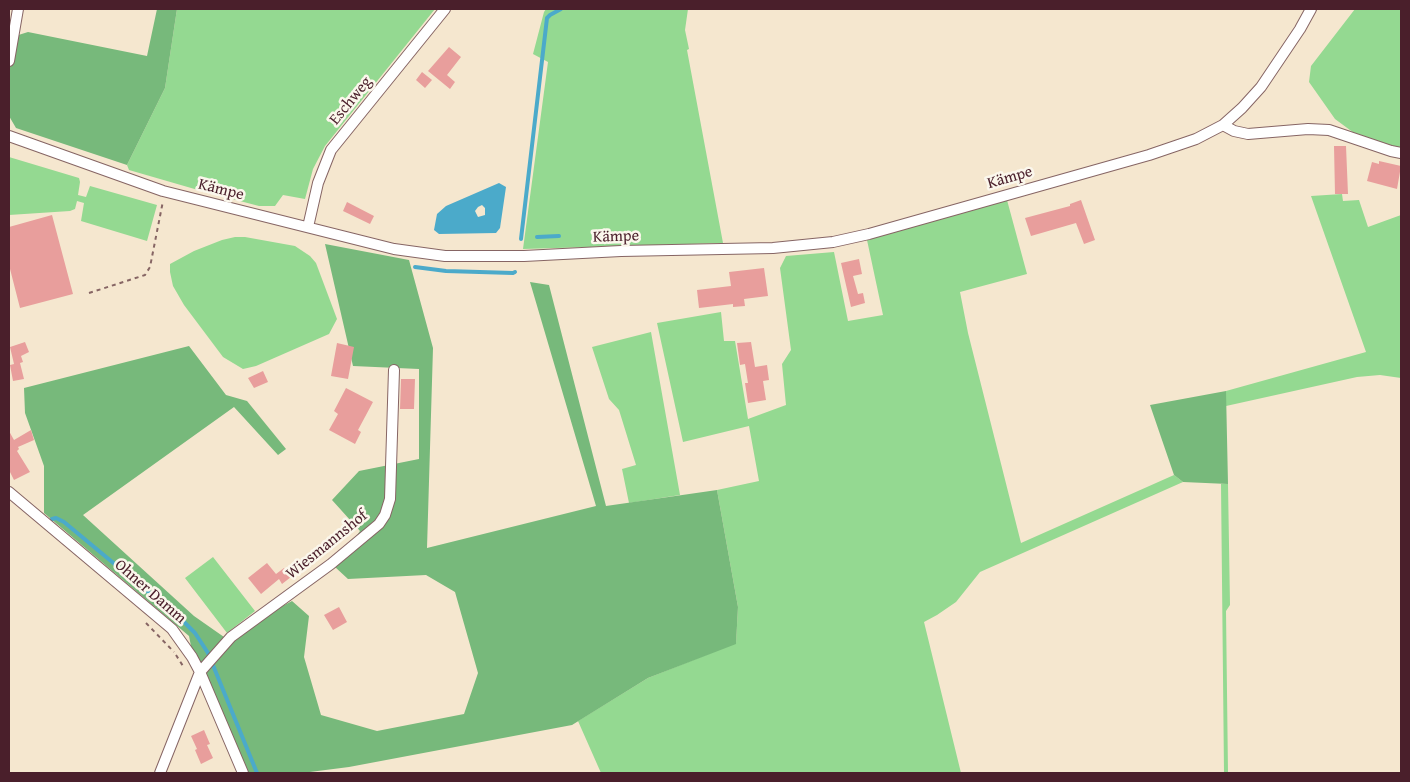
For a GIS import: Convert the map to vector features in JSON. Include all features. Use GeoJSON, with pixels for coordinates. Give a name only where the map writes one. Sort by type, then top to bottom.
{"type":"FeatureCollection","features":[{"type":"Feature","properties":{"kind":"street"},"geometry":{"type":"LineString","coordinates":[[9,61],[18,9]]}},
{"type":"Feature","properties":{"kind":"street","name":"Eschweg"},"geometry":{"type":"LineString","coordinates":[[308,227],[318,182],[331,150],[445,9]]}},
{"type":"Feature","properties":{"kind":"street","name":"Kämpe"},"geometry":{"type":"LineString","coordinates":[[9,136],[166,191],[394,249],[445,256],[524,256],[621,251],[772,248],[834,242],[869,234],[1149,155],[1196,139],[1223,125],[1261,87],[1300,29],[1311,9]]}},
{"type":"Feature","properties":{"kind":"street"},"geometry":{"type":"LineString","coordinates":[[1223,125],[1234,131],[1248,134],[1308,129],[1328,130],[1401,153]]}},
{"type":"Feature","properties":{"kind":"street","name":"Wiesmannshof"},"geometry":{"type":"LineString","coordinates":[[160,773],[200,672],[231,637],[331,564],[379,524],[382,519],[390,499],[394,370]]}},
{"type":"Feature","properties":{"kind":"street","name":"Ohner Damm"},"geometry":{"type":"LineString","coordinates":[[9,492],[172,628],[200,672],[243,773]]}},
{"type":"Feature","properties":{"kind":"path"},"geometry":{"type":"LineString","coordinates":[[89,293],[144,275],[150,267],[166,191]]}},
{"type":"Feature","properties":{"kind":"path"},"geometry":{"type":"LineString","coordinates":[[142,620],[173,651],[184,667]]}},
{"type":"Feature","properties":{"kind":"green space"},"geometry":{"type":"Polygon","coordinates":[[[157,9],[177,9],[165,88],[127,165],[16,128],[9,116],[9,38],[28,32],[147,56],[157,9]]]}},
{"type":"Feature","properties":{"kind":"green space"},"geometry":{"type":"Polygon","coordinates":[[[177,9],[435,9],[325,146],[313,169],[305,199],[283,195],[275,206],[259,206],[129,170],[127,165],[165,88],[177,9]]]}},
{"type":"Feature","properties":{"kind":"green space"},"geometry":{"type":"Polygon","coordinates":[[[546,9],[688,9],[685,30],[689,49],[687,50],[723,243],[523,249],[548,62],[533,54],[546,9]]]}},
{"type":"Feature","properties":{"kind":"green space"},"geometry":{"type":"Polygon","coordinates":[[[1355,9],[1401,9],[1401,149],[1354,133],[1335,119],[1309,82],[1311,66],[1355,9]]]}},
{"type":"Feature","properties":{"kind":"green space"},"geometry":{"type":"Polygon","coordinates":[[[9,157],[79,178],[78,195],[86,197],[90,186],[157,205],[147,241],[81,221],[84,203],[77,201],[75,209],[70,211],[9,215],[9,157]]]}},
{"type":"Feature","properties":{"kind":"green space"},"geometry":{"type":"Polygon","coordinates":[[[1342,194],[1343,201],[1359,200],[1368,227],[1401,215],[1401,378],[1380,375],[1357,377],[1226,406],[1226,391],[1366,352],[1311,196],[1342,194]]]}},
{"type":"Feature","properties":{"kind":"green space"},"geometry":{"type":"Polygon","coordinates":[[[1007,200],[1027,274],[960,292],[968,333],[1021,543],[1174,475],[1183,482],[980,572],[956,602],[924,622],[961,773],[601,773],[578,721],[648,678],[736,643],[738,607],[717,490],[759,481],[749,426],[683,442],[657,323],[721,312],[724,341],[735,341],[748,419],[786,405],[782,364],[791,350],[780,268],[786,256],[834,252],[848,321],[883,315],[867,240],[1007,200]]]}},
{"type":"Feature","properties":{"kind":"green space"},"geometry":{"type":"Polygon","coordinates":[[[235,237],[295,246],[310,256],[316,263],[337,319],[329,334],[256,366],[243,369],[223,357],[184,305],[173,286],[170,264],[194,251],[235,237]]]}},
{"type":"Feature","properties":{"kind":"green space"},"geometry":{"type":"Polygon","coordinates":[[[325,244],[409,260],[433,348],[427,548],[596,506],[530,282],[549,285],[606,506],[717,490],[738,607],[736,644],[648,678],[572,725],[349,767],[302,773],[246,773],[193,656],[189,636],[44,513],[44,466],[25,413],[24,388],[189,346],[226,395],[247,401],[286,449],[278,455],[234,407],[83,515],[194,616],[224,637],[292,601],[309,616],[304,657],[321,715],[377,731],[464,714],[478,673],[455,592],[426,575],[348,579],[335,567],[360,531],[332,500],[359,471],[419,459],[419,369],[353,366],[325,244]]]}},
{"type":"Feature","properties":{"kind":"green space"},"geometry":{"type":"Polygon","coordinates":[[[651,332],[680,495],[629,503],[622,469],[636,465],[619,410],[609,399],[592,347],[651,332]]]}},
{"type":"Feature","properties":{"kind":"green space"},"geometry":{"type":"Polygon","coordinates":[[[1226,391],[1228,484],[1183,482],[1174,475],[1150,405],[1226,391]]]}},
{"type":"Feature","properties":{"kind":"green space"},"geometry":{"type":"Polygon","coordinates":[[[1221,484],[1228,484],[1230,605],[1226,611],[1228,773],[1224,773],[1221,484]]]}},
{"type":"Feature","properties":{"kind":"green space"},"geometry":{"type":"Polygon","coordinates":[[[213,557],[255,611],[227,633],[185,578],[213,557]]]}},
{"type":"Feature","properties":{"kind":"water"},"geometry":{"type":"Polygon","coordinates":[[[499,183],[506,187],[500,228],[496,233],[439,234],[434,230],[437,214],[446,206],[499,183]],[[482,205],[478,207],[475,211],[478,217],[485,215],[485,208],[482,205]]]}},
{"type":"Feature","properties":{"kind":"building"},"geometry":{"type":"Polygon","coordinates":[[[449,47],[461,57],[447,75],[455,82],[450,89],[428,71],[449,47]]]}},
{"type":"Feature","properties":{"kind":"building"},"geometry":{"type":"Polygon","coordinates":[[[422,72],[432,80],[425,88],[416,80],[422,72]]]}},
{"type":"Feature","properties":{"kind":"building"},"geometry":{"type":"Polygon","coordinates":[[[1334,146],[1346,146],[1348,194],[1335,194],[1334,146]]]}},
{"type":"Feature","properties":{"kind":"building"},"geometry":{"type":"Polygon","coordinates":[[[1379,161],[1401,166],[1397,189],[1367,181],[1372,162],[1379,164],[1379,161]]]}},
{"type":"Feature","properties":{"kind":"building"},"geometry":{"type":"Polygon","coordinates":[[[1081,200],[1095,240],[1084,244],[1076,223],[1031,236],[1025,218],[1070,206],[1070,204],[1081,200]]]}},
{"type":"Feature","properties":{"kind":"building"},"geometry":{"type":"Polygon","coordinates":[[[347,202],[374,216],[370,224],[343,211],[347,202]]]}},
{"type":"Feature","properties":{"kind":"building"},"geometry":{"type":"Polygon","coordinates":[[[52,215],[73,294],[20,308],[9,265],[9,227],[52,215]]]}},
{"type":"Feature","properties":{"kind":"building"},"geometry":{"type":"Polygon","coordinates":[[[859,259],[862,274],[853,276],[858,294],[863,293],[865,303],[851,307],[841,263],[859,259]]]}},
{"type":"Feature","properties":{"kind":"building"},"geometry":{"type":"Polygon","coordinates":[[[764,268],[768,296],[744,299],[745,306],[733,307],[733,304],[699,308],[697,290],[731,286],[729,272],[764,268]]]}},
{"type":"Feature","properties":{"kind":"building"},"geometry":{"type":"Polygon","coordinates":[[[25,342],[29,352],[21,356],[23,362],[20,363],[24,379],[13,381],[10,365],[14,364],[10,347],[25,342]]]}},
{"type":"Feature","properties":{"kind":"building"},"geometry":{"type":"Polygon","coordinates":[[[751,342],[755,367],[767,365],[769,380],[763,381],[766,400],[748,403],[745,383],[748,383],[745,364],[740,365],[737,343],[751,342]]]}},
{"type":"Feature","properties":{"kind":"building"},"geometry":{"type":"Polygon","coordinates":[[[337,343],[354,347],[348,379],[331,376],[337,343]]]}},
{"type":"Feature","properties":{"kind":"building"},"geometry":{"type":"Polygon","coordinates":[[[263,371],[268,382],[254,388],[248,378],[263,371]]]}},
{"type":"Feature","properties":{"kind":"building"},"geometry":{"type":"Polygon","coordinates":[[[401,379],[415,379],[414,409],[400,409],[401,379]]]}},
{"type":"Feature","properties":{"kind":"building"},"geometry":{"type":"Polygon","coordinates":[[[346,388],[373,402],[358,430],[361,432],[355,444],[329,430],[338,414],[334,411],[346,388]]]}},
{"type":"Feature","properties":{"kind":"building"},"geometry":{"type":"Polygon","coordinates":[[[31,430],[34,440],[18,447],[17,451],[30,472],[14,480],[9,470],[9,431],[14,440],[31,430]]]}},
{"type":"Feature","properties":{"kind":"building"},"geometry":{"type":"Polygon","coordinates":[[[267,563],[276,574],[284,568],[291,577],[282,584],[279,579],[261,594],[248,578],[267,563]]]}},
{"type":"Feature","properties":{"kind":"building"},"geometry":{"type":"Polygon","coordinates":[[[339,607],[347,622],[333,630],[324,615],[339,607]]]}},
{"type":"Feature","properties":{"kind":"building"},"geometry":{"type":"Polygon","coordinates":[[[204,730],[210,744],[207,745],[213,758],[201,764],[191,736],[204,730]]]}},
{"type":"Feature","properties":{"kind":"waterway"},"geometry":{"type":"LineString","coordinates":[[521,239],[547,18],[561,9]]}},
{"type":"Feature","properties":{"kind":"waterway"},"geometry":{"type":"LineString","coordinates":[[537,237],[559,236]]}},
{"type":"Feature","properties":{"kind":"waterway"},"geometry":{"type":"LineString","coordinates":[[415,267],[446,271],[515,272]]}},
{"type":"Feature","properties":{"kind":"waterway"},"geometry":{"type":"LineString","coordinates":[[52,519],[56,518],[64,522],[182,620],[195,633],[208,653],[257,773]]}}]}
